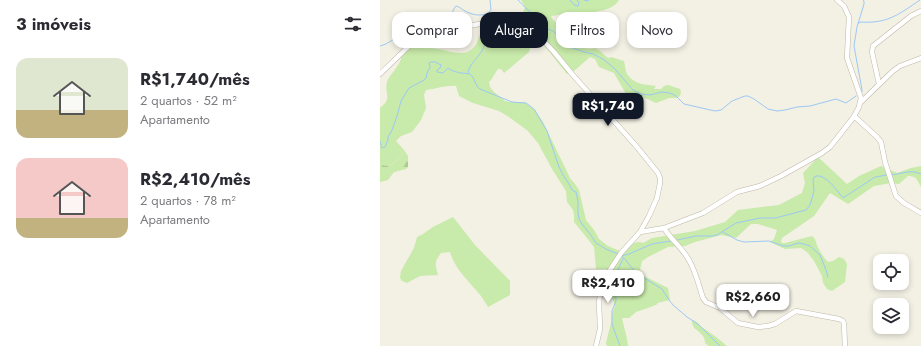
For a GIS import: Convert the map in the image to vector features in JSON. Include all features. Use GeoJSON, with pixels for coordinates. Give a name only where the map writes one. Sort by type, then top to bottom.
{"type":"FeatureCollection","features":[{"type":"Feature","properties":{"kind":"street"},"geometry":{"type":"LineString","coordinates":[[837,0],[844,6],[848,17],[847,58],[860,94],[860,103]]}},
{"type":"Feature","properties":{"kind":"street"},"geometry":{"type":"LineString","coordinates":[[879,84],[872,52],[873,46],[911,16],[921,11]]}},
{"type":"Feature","properties":{"kind":"street"},"geometry":{"type":"LineString","coordinates":[[380,74],[409,46],[435,34],[454,28],[498,20],[512,20],[520,23],[537,34],[637,147],[658,173],[660,183],[657,198],[640,232],[618,258],[601,287],[599,302],[600,329],[596,346]]}},
{"type":"Feature","properties":{"kind":"street"},"geometry":{"type":"LineString","coordinates":[[640,232],[664,228],[703,213],[737,192],[760,186],[822,154],[830,147],[854,116],[860,103],[879,84],[900,66],[921,58]]}},
{"type":"Feature","properties":{"kind":"street"},"geometry":{"type":"LineString","coordinates":[[854,116],[877,136],[881,142],[885,162],[896,196],[904,203],[921,213]]}},
{"type":"Feature","properties":{"kind":"street"},"geometry":{"type":"LineString","coordinates":[[664,228],[690,262],[703,298],[706,302],[720,308],[738,323],[758,327],[768,326],[775,324],[792,312],[797,311],[839,319],[843,321],[844,325],[844,346]]}},
{"type":"Feature","properties":{"kind":"green space"},"geometry":{"type":"Polygon","coordinates":[[[521,0],[619,0],[610,8],[595,12],[556,12],[556,15],[551,16],[556,22],[556,48],[595,48],[600,50],[609,58],[611,57],[624,61],[627,74],[636,82],[656,86],[654,89],[661,89],[668,85],[680,89],[680,96],[656,103],[643,97],[629,97],[614,73],[599,67],[595,59],[590,57],[574,71],[567,74],[546,48],[548,48],[548,12],[523,12],[525,7],[521,0]]]}},
{"type":"Feature","properties":{"kind":"green space"},"geometry":{"type":"Polygon","coordinates":[[[480,36],[480,48],[530,48],[529,52],[504,73],[501,69],[498,69],[489,82],[490,87],[505,101],[524,102],[535,110],[543,122],[570,178],[579,190],[586,220],[599,239],[608,246],[620,251],[637,242],[643,243],[652,238],[695,231],[725,222],[738,210],[779,205],[802,193],[805,183],[803,173],[818,157],[847,184],[859,176],[881,166],[897,173],[921,166],[921,187],[915,178],[908,176],[899,184],[891,183],[874,186],[848,204],[830,193],[814,216],[782,238],[782,243],[785,243],[812,236],[828,262],[839,257],[844,259],[847,264],[845,282],[832,291],[827,289],[823,283],[822,276],[807,252],[801,248],[785,249],[770,242],[774,239],[777,230],[758,224],[751,224],[736,238],[721,235],[685,246],[668,247],[648,257],[642,261],[640,270],[644,276],[668,288],[670,300],[657,303],[658,304],[636,312],[629,318],[622,318],[628,346],[607,346],[606,343],[615,306],[610,286],[611,280],[609,269],[596,269],[594,247],[574,222],[573,210],[567,202],[566,191],[538,143],[528,131],[499,111],[473,103],[459,96],[456,86],[426,90],[424,95],[426,108],[421,120],[412,132],[401,136],[396,141],[404,150],[397,160],[391,165],[388,166],[380,164],[380,108],[384,105],[387,99],[387,82],[400,62],[402,53],[410,48],[434,48],[456,53],[465,53],[476,45],[480,36]]]}},
{"type":"Feature","properties":{"kind":"green space"},"geometry":{"type":"Polygon","coordinates":[[[404,150],[408,156],[408,167],[406,169],[394,172],[388,180],[380,182],[380,164],[388,166],[391,165],[397,160],[404,150]]]}},
{"type":"Feature","properties":{"kind":"green space"},"geometry":{"type":"Polygon","coordinates":[[[453,217],[475,245],[510,281],[510,295],[488,307],[481,296],[463,276],[455,264],[450,252],[441,253],[437,259],[436,266],[438,275],[420,276],[407,283],[402,281],[400,278],[401,271],[414,248],[417,237],[453,217]]]}},
{"type":"Feature","properties":{"kind":"green space"},"geometry":{"type":"Polygon","coordinates":[[[692,320],[697,322],[727,346],[709,346],[705,343],[703,336],[694,327],[692,320]]]}},
{"type":"Feature","properties":{"kind":"waterway"},"geometry":{"type":"LineString","coordinates":[[472,14],[482,15],[488,13],[491,10],[490,0]]}},
{"type":"Feature","properties":{"kind":"waterway"},"geometry":{"type":"LineString","coordinates":[[518,0],[531,12]]}},
{"type":"Feature","properties":{"kind":"waterway"},"geometry":{"type":"LineString","coordinates":[[570,0],[574,5],[578,6],[579,3],[577,0]]}},
{"type":"Feature","properties":{"kind":"waterway"},"geometry":{"type":"LineString","coordinates":[[584,0],[589,0]]}},
{"type":"Feature","properties":{"kind":"waterway"},"geometry":{"type":"LineString","coordinates":[[861,93],[862,90],[854,46],[857,27],[864,4],[863,0]]}},
{"type":"Feature","properties":{"kind":"waterway"},"geometry":{"type":"LineString","coordinates":[[858,24],[860,22],[886,20],[906,10],[920,0]]}},
{"type":"Feature","properties":{"kind":"waterway"},"geometry":{"type":"LineString","coordinates":[[452,12],[456,6],[467,12]]}},
{"type":"Feature","properties":{"kind":"waterway"},"geometry":{"type":"LineString","coordinates":[[548,29],[553,31],[570,47],[593,54],[603,59],[615,69],[633,90],[641,94],[650,95],[662,92],[669,93],[675,95],[684,104],[715,111],[721,110],[732,101],[745,96],[754,99],[768,109],[777,111],[810,106],[836,99],[846,103],[856,96]]}},
{"type":"Feature","properties":{"kind":"waterway"},"geometry":{"type":"LineString","coordinates":[[380,46],[392,40]]}},
{"type":"Feature","properties":{"kind":"waterway"},"geometry":{"type":"LineString","coordinates":[[468,73],[469,68],[483,48]]}},
{"type":"Feature","properties":{"kind":"waterway"},"geometry":{"type":"LineString","coordinates":[[380,142],[382,148],[385,147],[401,101],[409,88],[426,78],[430,67],[430,62],[435,62],[441,65],[437,72],[443,73],[448,68],[456,72],[470,74],[480,89],[512,102],[526,103],[534,109],[547,131],[563,175],[572,190],[576,192],[579,219],[596,243],[618,254]]}},
{"type":"Feature","properties":{"kind":"waterway"},"geometry":{"type":"LineString","coordinates":[[891,175],[910,172],[921,174]]}},
{"type":"Feature","properties":{"kind":"waterway"},"geometry":{"type":"LineString","coordinates":[[677,240],[696,236],[717,235],[736,223],[760,218],[775,218],[806,210],[810,205],[813,195],[814,177],[818,176],[826,179],[843,198],[875,177],[887,175]]}},
{"type":"Feature","properties":{"kind":"waterway"},"geometry":{"type":"LineString","coordinates":[[723,232],[737,240],[744,242],[769,241],[783,246],[798,243],[810,246],[820,255],[828,277]]}},
{"type":"Feature","properties":{"kind":"waterway"},"geometry":{"type":"LineString","coordinates":[[621,256],[652,244],[671,241]]}},
{"type":"Feature","properties":{"kind":"waterway"},"geometry":{"type":"LineString","coordinates":[[621,256],[636,273],[662,289],[673,305],[698,324],[720,346]]}},
{"type":"Feature","properties":{"kind":"waterway"},"geometry":{"type":"LineString","coordinates":[[620,346],[612,324],[612,311],[616,301],[615,276],[623,259]]}}]}
